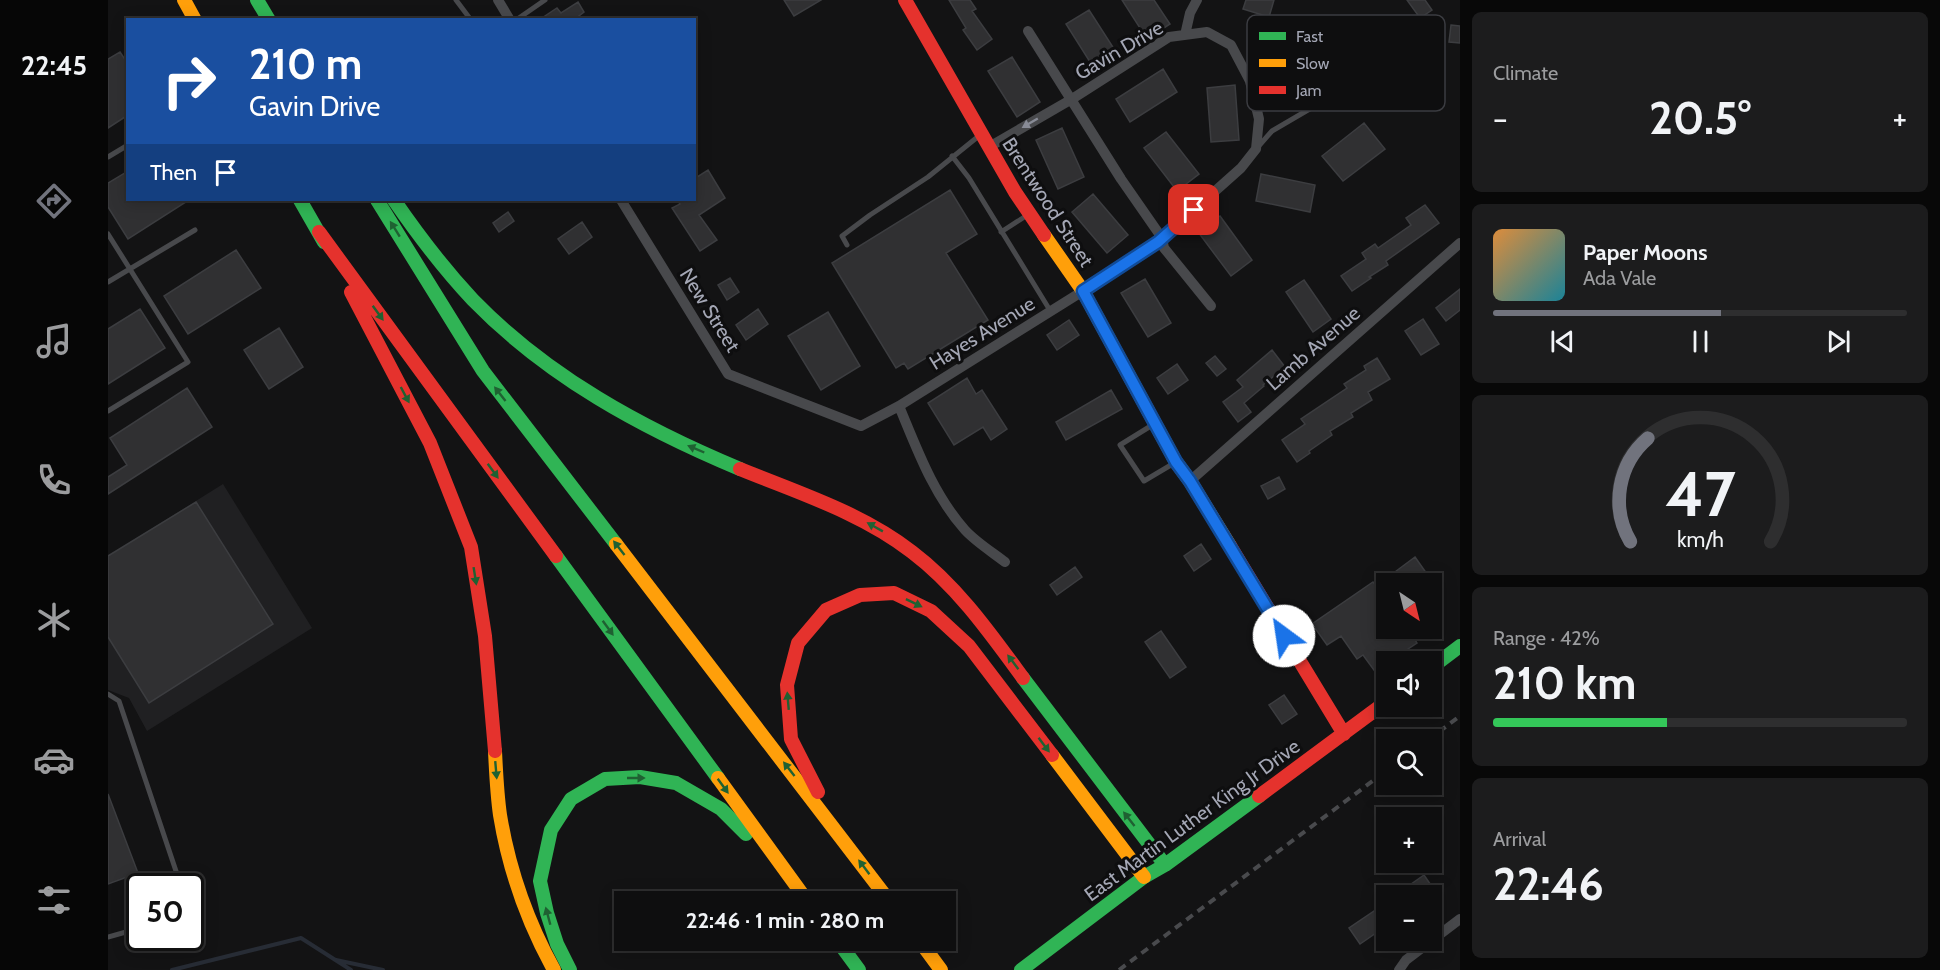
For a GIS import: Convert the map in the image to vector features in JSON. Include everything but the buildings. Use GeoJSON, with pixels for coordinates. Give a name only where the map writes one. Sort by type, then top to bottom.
{"type":"FeatureCollection","features":[{"type":"Feature","properties":{"kind":"main road"},"geometry":{"type":"LineString","coordinates":[[184,0],[194,18]]}},
{"type":"Feature","properties":{"kind":"main road"},"geometry":{"type":"LineString","coordinates":[[257,0],[268,18]]}},
{"type":"Feature","properties":{"kind":"main road","name":"Brentwood Street"},"geometry":{"type":"LineString","coordinates":[[905,0],[988,147],[1083,291],[1176,462],[1190,481],[1344,734]]}},
{"type":"Feature","properties":{"kind":"main road"},"geometry":{"type":"LineString","coordinates":[[301,201],[430,443],[471,547],[485,636],[500,814],[515,884],[536,938],[554,970]]}},
{"type":"Feature","properties":{"kind":"main road"},"geometry":{"type":"LineString","coordinates":[[378,201],[483,371],[882,891]]}},
{"type":"Feature","properties":{"kind":"main road"},"geometry":{"type":"LineString","coordinates":[[395,201],[434,257],[467,294],[500,327],[560,375],[645,425],[856,517],[889,535],[919,556],[975,613],[1165,865]]}},
{"type":"Feature","properties":{"kind":"main road"},"geometry":{"type":"LineString","coordinates":[[319,232],[800,891]]}},
{"type":"Feature","properties":{"kind":"main road"},"geometry":{"type":"LineString","coordinates":[[838,832],[791,739],[787,685],[798,643],[826,610],[860,595],[894,593],[931,611],[969,646],[1144,877]]}},
{"type":"Feature","properties":{"kind":"main road"},"geometry":{"type":"LineString","coordinates":[[1442,660],[1460,646]]}},
{"type":"Feature","properties":{"kind":"main road","name":"East Martin Luther King Jr Drive"},"geometry":{"type":"LineString","coordinates":[[1021,970],[1144,877],[1165,865],[1376,710]]}},
{"type":"Feature","properties":{"kind":"main road"},"geometry":{"type":"LineString","coordinates":[[570,970],[557,944],[540,881],[551,830],[572,799],[605,779],[640,777],[676,783],[721,809],[787,873]]}},
{"type":"Feature","properties":{"kind":"main road"},"geometry":{"type":"LineString","coordinates":[[845,951],[859,970]]}},
{"type":"Feature","properties":{"kind":"main road"},"geometry":{"type":"LineString","coordinates":[[927,951],[941,970]]}},
{"type":"Feature","properties":{"kind":"street"},"geometry":{"type":"LineString","coordinates":[[498,0],[509,18]]}},
{"type":"Feature","properties":{"kind":"street"},"geometry":{"type":"LineString","coordinates":[[1185,35],[1190,13],[1197,0]]}},
{"type":"Feature","properties":{"kind":"street"},"geometry":{"type":"LineString","coordinates":[[1028,31],[1121,179],[1162,238],[1164,248],[1211,306]]}},
{"type":"Feature","properties":{"kind":"street","name":"Gavin Drive"},"geometry":{"type":"LineString","coordinates":[[988,147],[1072,99],[1169,37],[1207,33],[1231,45],[1247,75]]}},
{"type":"Feature","properties":{"kind":"street","name":"Gavin Drive"},"geometry":{"type":"LineString","coordinates":[[1256,149],[1259,118],[1257,111]]}},
{"type":"Feature","properties":{"kind":"street"},"geometry":{"type":"LineString","coordinates":[[1083,291],[1162,238],[1241,168],[1256,149]]}},
{"type":"Feature","properties":{"kind":"street","name":"New Street"},"geometry":{"type":"LineString","coordinates":[[622,201],[728,374],[861,426],[899,406]]}},
{"type":"Feature","properties":{"kind":"street","name":"Lamb Avenue"},"geometry":{"type":"LineString","coordinates":[[1190,481],[1460,243]]}},
{"type":"Feature","properties":{"kind":"street","name":"Hayes Avenue"},"geometry":{"type":"LineString","coordinates":[[899,406],[1083,291]]}},
{"type":"Feature","properties":{"kind":"street"},"geometry":{"type":"LineString","coordinates":[[899,406],[924,468],[945,503],[966,531],[1005,562]]}},
{"type":"Feature","properties":{"kind":"street"},"geometry":{"type":"LineString","coordinates":[[1399,970],[1406,960],[1460,919]]}},
{"type":"Feature","properties":{"kind":"lane"},"geometry":{"type":"LineString","coordinates":[[456,0],[470,18]]}},
{"type":"Feature","properties":{"kind":"lane"},"geometry":{"type":"LineString","coordinates":[[519,18],[545,0]]}},
{"type":"Feature","properties":{"kind":"lane"},"geometry":{"type":"LineString","coordinates":[[1256,149],[1272,131],[1306,111]]}},
{"type":"Feature","properties":{"kind":"lane"},"geometry":{"type":"LineString","coordinates":[[847,245],[842,236],[928,177],[981,134]]}},
{"type":"Feature","properties":{"kind":"lane"},"geometry":{"type":"LineString","coordinates":[[108,157],[126,146]]}},
{"type":"Feature","properties":{"kind":"lane"},"geometry":{"type":"LineString","coordinates":[[952,156],[969,178],[1051,312]]}},
{"type":"Feature","properties":{"kind":"lane"},"geometry":{"type":"LineString","coordinates":[[1001,232],[1030,213]]}},
{"type":"Feature","properties":{"kind":"lane"},"geometry":{"type":"LineString","coordinates":[[108,282],[195,230]]}},
{"type":"Feature","properties":{"kind":"lane"},"geometry":{"type":"LineString","coordinates":[[108,234],[188,362],[108,411]]}},
{"type":"Feature","properties":{"kind":"lane"},"geometry":{"type":"LineString","coordinates":[[1155,423],[1120,445],[1144,481],[1176,462]]}},
{"type":"Feature","properties":{"kind":"lane"},"geometry":{"type":"LineString","coordinates":[[108,694],[120,700],[176,873]]}},
{"type":"Feature","properties":{"kind":"lane"},"geometry":{"type":"LineString","coordinates":[[108,937],[126,932]]}},
{"type":"Feature","properties":{"kind":"shaded area"},"geometry":{"type":"Polygon","coordinates":[[[223,484],[312,628],[147,731],[129,698],[108,690],[108,556],[223,484]]]}},
{"type":"Feature","properties":{"kind":"waterway"},"geometry":{"type":"LineString","coordinates":[[172,970],[301,938],[351,970]]}},
{"type":"Feature","properties":{"kind":"waterway"},"geometry":{"type":"LineString","coordinates":[[336,960],[383,970]]}},
{"type":"Feature","properties":{"kind":"railway"},"geometry":{"type":"LineString","coordinates":[[1442,730],[1460,716]]}},
{"type":"Feature","properties":{"kind":"railway"},"geometry":{"type":"LineString","coordinates":[[1119,970],[1376,778]]}},
{"type":"Feature","properties":{"kind":"traffic: fast"},"geometry":{"type":"LineString","coordinates":[[257,0],[268,18]]}},
{"type":"Feature","properties":{"kind":"traffic: fast"},"geometry":{"type":"LineString","coordinates":[[301,201],[324,242]]}},
{"type":"Feature","properties":{"kind":"traffic: fast"},"geometry":{"type":"LineString","coordinates":[[378,201],[483,371],[616,544]]}},
{"type":"Feature","properties":{"kind":"traffic: fast"},"geometry":{"type":"LineString","coordinates":[[395,201],[462,288],[502,328],[533,353],[598,398],[632,418],[740,469]]}},
{"type":"Feature","properties":{"kind":"traffic: fast"},"geometry":{"type":"LineString","coordinates":[[556,556],[718,778]]}},
{"type":"Feature","properties":{"kind":"traffic: fast"},"geometry":{"type":"LineString","coordinates":[[1442,660],[1460,646]]}},
{"type":"Feature","properties":{"kind":"traffic: fast"},"geometry":{"type":"LineString","coordinates":[[1023,678],[1165,865]]}},
{"type":"Feature","properties":{"kind":"traffic: fast"},"geometry":{"type":"LineString","coordinates":[[570,970],[557,944],[540,881],[551,830],[571,799],[605,779],[640,777],[676,783],[721,809],[746,834]]}},
{"type":"Feature","properties":{"kind":"traffic: fast"},"geometry":{"type":"LineString","coordinates":[[1021,970],[1144,877],[1165,865],[1259,796]]}},
{"type":"Feature","properties":{"kind":"traffic: fast"},"geometry":{"type":"LineString","coordinates":[[845,951],[859,970]]}},
{"type":"Feature","properties":{"kind":"traffic: slow"},"geometry":{"type":"LineString","coordinates":[[184,0],[194,18]]}},
{"type":"Feature","properties":{"kind":"traffic: slow"},"geometry":{"type":"LineString","coordinates":[[1044,235],[1083,291],[1176,462],[1230,546]]}},
{"type":"Feature","properties":{"kind":"traffic: slow"},"geometry":{"type":"LineString","coordinates":[[616,544],[882,891]]}},
{"type":"Feature","properties":{"kind":"traffic: slow"},"geometry":{"type":"LineString","coordinates":[[495,751],[499,807],[508,856],[527,914],[554,970]]}},
{"type":"Feature","properties":{"kind":"traffic: slow"},"geometry":{"type":"LineString","coordinates":[[1052,755],[1144,877]]}},
{"type":"Feature","properties":{"kind":"traffic: slow"},"geometry":{"type":"LineString","coordinates":[[718,778],[800,891]]}},
{"type":"Feature","properties":{"kind":"traffic: slow"},"geometry":{"type":"LineString","coordinates":[[927,951],[941,970]]}},
{"type":"Feature","properties":{"kind":"traffic: jam"},"geometry":{"type":"LineString","coordinates":[[905,0],[1015,192],[1044,235]]}},
{"type":"Feature","properties":{"kind":"traffic: jam"},"geometry":{"type":"LineString","coordinates":[[319,232],[556,556]]}},
{"type":"Feature","properties":{"kind":"traffic: jam"},"geometry":{"type":"LineString","coordinates":[[351,292],[430,443],[471,547],[485,636],[495,751]]}},
{"type":"Feature","properties":{"kind":"traffic: jam"},"geometry":{"type":"LineString","coordinates":[[740,469],[851,515],[893,538],[912,552],[958,595],[1023,678]]}},
{"type":"Feature","properties":{"kind":"traffic: jam"},"geometry":{"type":"LineString","coordinates":[[1230,546],[1344,734]]}},
{"type":"Feature","properties":{"kind":"traffic: jam"},"geometry":{"type":"LineString","coordinates":[[818,792],[791,739],[787,685],[798,643],[826,610],[860,595],[894,593],[931,611],[969,646],[1052,755]]}},
{"type":"Feature","properties":{"kind":"traffic: jam"},"geometry":{"type":"LineString","coordinates":[[1259,796],[1376,709]]}},
{"type":"Feature","properties":{"kind":"route"},"geometry":{"type":"LineString","coordinates":[[1194,210],[1158,242],[1083,291],[1176,462],[1190,481],[1284,636]]}}]}
